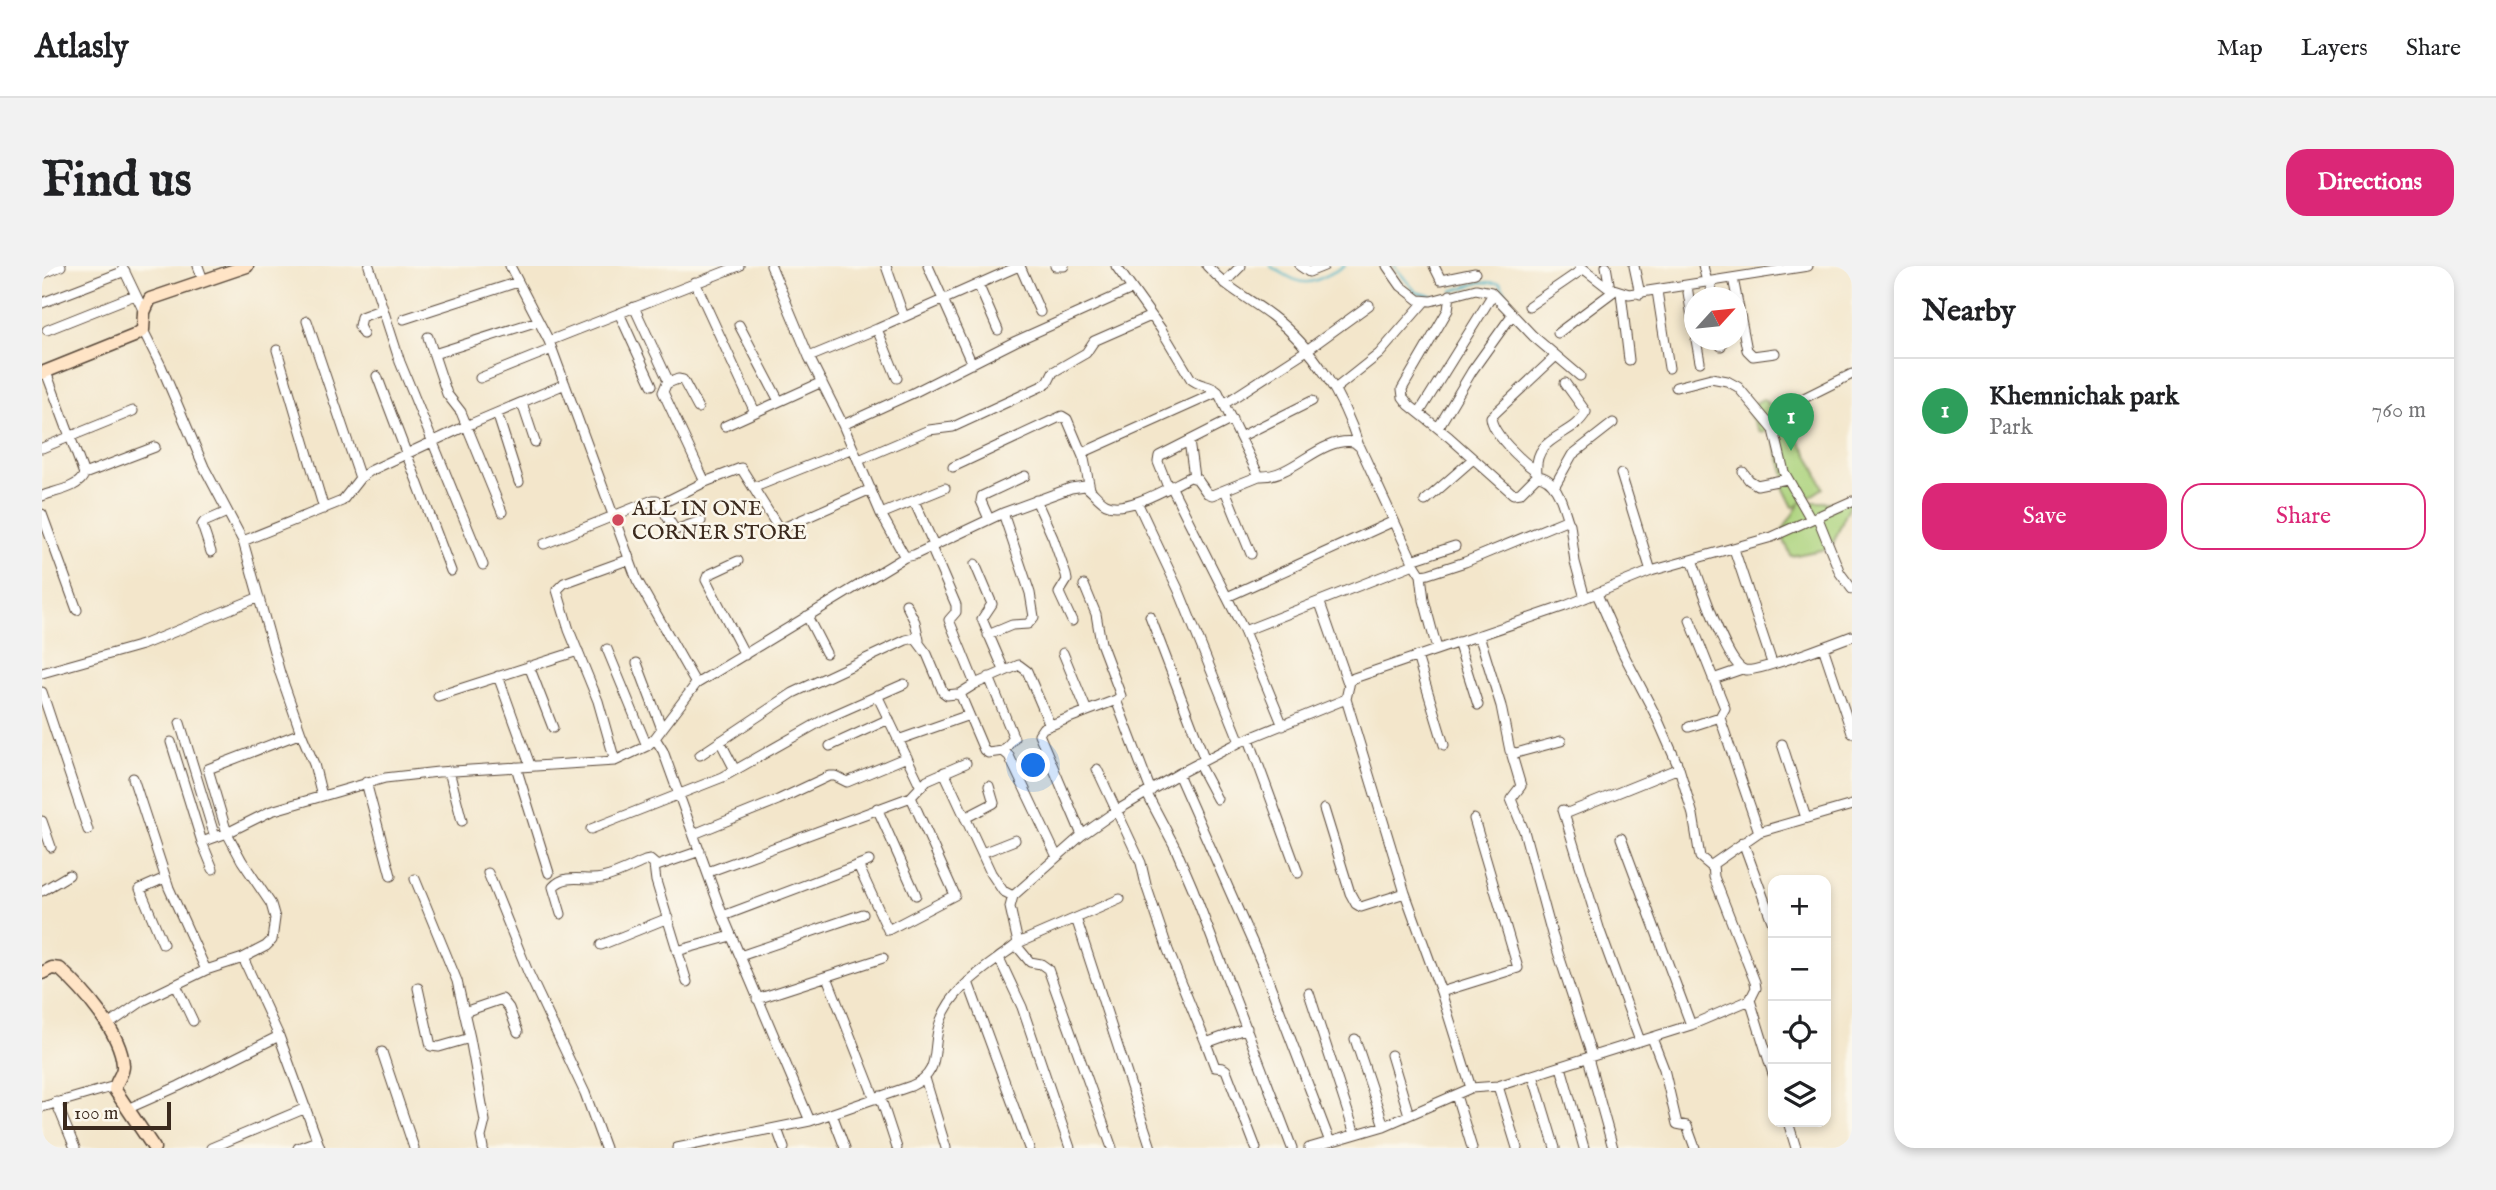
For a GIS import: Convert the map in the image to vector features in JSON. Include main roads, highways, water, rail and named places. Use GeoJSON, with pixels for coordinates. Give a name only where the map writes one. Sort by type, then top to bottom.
{"type":"FeatureCollection","features":[{"type":"Feature","properties":{"kind":"main road"},"geometry":{"type":"LineString","coordinates":[[44,372],[143,330],[144,312],[150,299],[247,266]]}},
{"type":"Feature","properties":{"kind":"main road"},"geometry":{"type":"LineString","coordinates":[[42,973],[52,968],[60,969],[108,1025],[118,1046],[123,1066],[115,1086],[154,1148]]}},
{"type":"Feature","properties":{"kind":"waterway"},"geometry":{"type":"LineString","coordinates":[[1270,266],[1292,279],[1307,282],[1322,278],[1345,266]]}},
{"type":"Feature","properties":{"kind":"waterway"},"geometry":{"type":"LineString","coordinates":[[1394,266],[1416,292],[1433,296]]}},
{"type":"Feature","properties":{"kind":"waterway"},"geometry":{"type":"LineString","coordinates":[[1452,291],[1482,282],[1500,283],[1519,314]]}},
{"type":"Feature","properties":{"kind":"waterway"},"geometry":{"type":"LineString","coordinates":[[1544,340],[1590,373]]}},
{"type":"Feature","properties":{"kind":"place","name":"Khemnichak park"},"geometry":{"type":"Point","coordinates":[1791,451]}},
{"type":"Feature","properties":{"kind":"place","name":"ALL IN ONE CORNER STORE"},"geometry":{"type":"Point","coordinates":[618,520]}}]}
